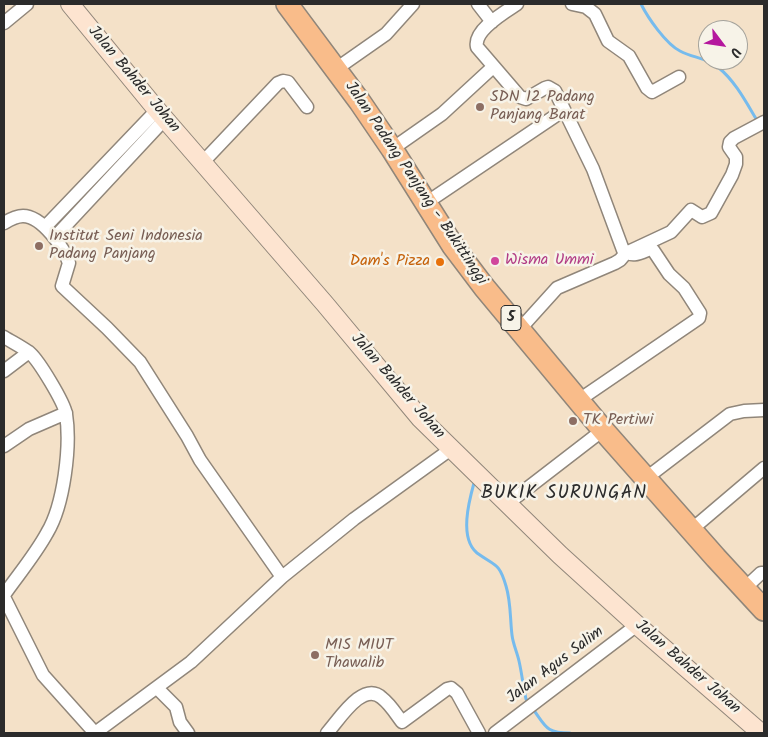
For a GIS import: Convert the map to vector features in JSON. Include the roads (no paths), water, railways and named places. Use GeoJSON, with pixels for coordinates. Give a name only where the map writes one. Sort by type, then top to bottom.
{"type":"FeatureCollection","features":[{"type":"Feature","properties":{"kind":"highway","name":"Jalan Padang Panjang - Bukittinggi"},"geometry":{"type":"LineString","coordinates":[[290,5],[392,149],[453,246],[603,430],[764,610]]}},
{"type":"Feature","properties":{"kind":"main road","name":"Jalan Bahder Johan"},"geometry":{"type":"LineString","coordinates":[[70,4],[161,115],[326,304],[420,418],[507,504],[637,625],[761,733]]}},
{"type":"Feature","properties":{"kind":"street"},"geometry":{"type":"LineString","coordinates":[[4,23],[27,4]]}},
{"type":"Feature","properties":{"kind":"street"},"geometry":{"type":"LineString","coordinates":[[478,4],[492,22]]}},
{"type":"Feature","properties":{"kind":"street"},"geometry":{"type":"LineString","coordinates":[[517,4],[492,22],[477,36],[477,47],[520,98],[523,99],[545,88],[552,88],[555,91],[592,169],[623,250],[634,255],[650,249],[653,250],[669,274],[684,288],[700,313],[700,316],[579,400]]}},
{"type":"Feature","properties":{"kind":"street"},"geometry":{"type":"LineString","coordinates":[[572,4],[586,8],[596,14],[611,44],[629,56],[647,88],[652,92],[680,77]]}},
{"type":"Feature","properties":{"kind":"street"},"geometry":{"type":"LineString","coordinates":[[336,69],[386,34],[410,5]]}},
{"type":"Feature","properties":{"kind":"street"},"geometry":{"type":"LineString","coordinates":[[392,149],[442,114],[493,67]]}},
{"type":"Feature","properties":{"kind":"street"},"geometry":{"type":"LineString","coordinates":[[203,162],[278,83],[288,82],[307,107]]}},
{"type":"Feature","properties":{"kind":"street"},"geometry":{"type":"LineString","coordinates":[[426,203],[564,110]]}},
{"type":"Feature","properties":{"kind":"street"},"geometry":{"type":"LineString","coordinates":[[45,227],[161,115]]}},
{"type":"Feature","properties":{"kind":"street"},"geometry":{"type":"LineString","coordinates":[[55,237],[161,115]]}},
{"type":"Feature","properties":{"kind":"street"},"geometry":{"type":"LineString","coordinates":[[520,330],[556,288],[615,263],[626,253],[671,232],[692,210],[702,217],[712,213],[736,164],[736,158],[730,147],[730,142],[764,122]]}},
{"type":"Feature","properties":{"kind":"street"},"geometry":{"type":"LineString","coordinates":[[4,223],[23,216],[45,227],[55,237],[69,264],[62,286],[140,362],[200,460],[282,577]]}},
{"type":"Feature","properties":{"kind":"street"},"geometry":{"type":"LineString","coordinates":[[4,337],[29,352],[39,364],[58,395],[66,413],[68,451],[62,487],[55,514],[47,534],[4,596],[42,675],[95,733],[191,662],[282,577],[354,519],[451,448]]}},
{"type":"Feature","properties":{"kind":"street"},"geometry":{"type":"LineString","coordinates":[[4,371],[29,352]]}},
{"type":"Feature","properties":{"kind":"street"},"geometry":{"type":"LineString","coordinates":[[645,479],[730,414],[764,410]]}},
{"type":"Feature","properties":{"kind":"street"},"geometry":{"type":"LineString","coordinates":[[4,446],[28,429],[66,413]]}},
{"type":"Feature","properties":{"kind":"street"},"geometry":{"type":"LineString","coordinates":[[507,504],[603,430]]}},
{"type":"Feature","properties":{"kind":"street"},"geometry":{"type":"LineString","coordinates":[[691,530],[764,468]]}},
{"type":"Feature","properties":{"kind":"street"},"geometry":{"type":"LineString","coordinates":[[744,588],[761,573],[764,573]]}},
{"type":"Feature","properties":{"kind":"street","name":"Jalan Agus Salim"},"geometry":{"type":"LineString","coordinates":[[500,732],[637,625]]}},
{"type":"Feature","properties":{"kind":"street"},"geometry":{"type":"LineString","coordinates":[[156,688],[176,706],[180,722],[188,733]]}},
{"type":"Feature","properties":{"kind":"street"},"geometry":{"type":"LineString","coordinates":[[335,731],[354,701],[365,693],[374,692],[382,697],[402,722],[450,688],[457,693],[479,733]]}},
{"type":"Feature","properties":{"kind":"waterway"},"geometry":{"type":"LineString","coordinates":[[641,4],[669,43],[680,51],[710,62],[731,80],[758,122]]}},
{"type":"Feature","properties":{"kind":"waterway"},"geometry":{"type":"LineString","coordinates":[[474,483],[467,519],[468,538],[471,546],[477,553],[496,565],[503,578],[508,592],[513,638],[526,699],[529,703]]}},
{"type":"Feature","properties":{"kind":"waterway"},"geometry":{"type":"LineString","coordinates":[[533,709],[547,728],[556,732],[570,733]]}},
{"type":"Feature","properties":{"kind":"place","name":"SDN 12 Padang Panjang Barat"},"geometry":{"type":"Point","coordinates":[480,107]}},
{"type":"Feature","properties":{"kind":"place","name":"Institut Seni Indonesia Padang Panjang"},"geometry":{"type":"Point","coordinates":[39,246]}},
{"type":"Feature","properties":{"kind":"place","name":"Wisma Ummi"},"geometry":{"type":"Point","coordinates":[495,261]}},
{"type":"Feature","properties":{"kind":"place","name":"Dam's Pizza"},"geometry":{"type":"Point","coordinates":[440,262]}},
{"type":"Feature","properties":{"kind":"place","name":"TK Pertiwi"},"geometry":{"type":"Point","coordinates":[573,421]}},
{"type":"Feature","properties":{"kind":"place","name":"MIS MIUT Thawalib"},"geometry":{"type":"Point","coordinates":[315,655]}},
{"type":"Feature","properties":{"kind":"district","name":"BUKIK SURUNGAN"},"geometry":{"type":"Point","coordinates":[564,495]}}]}
